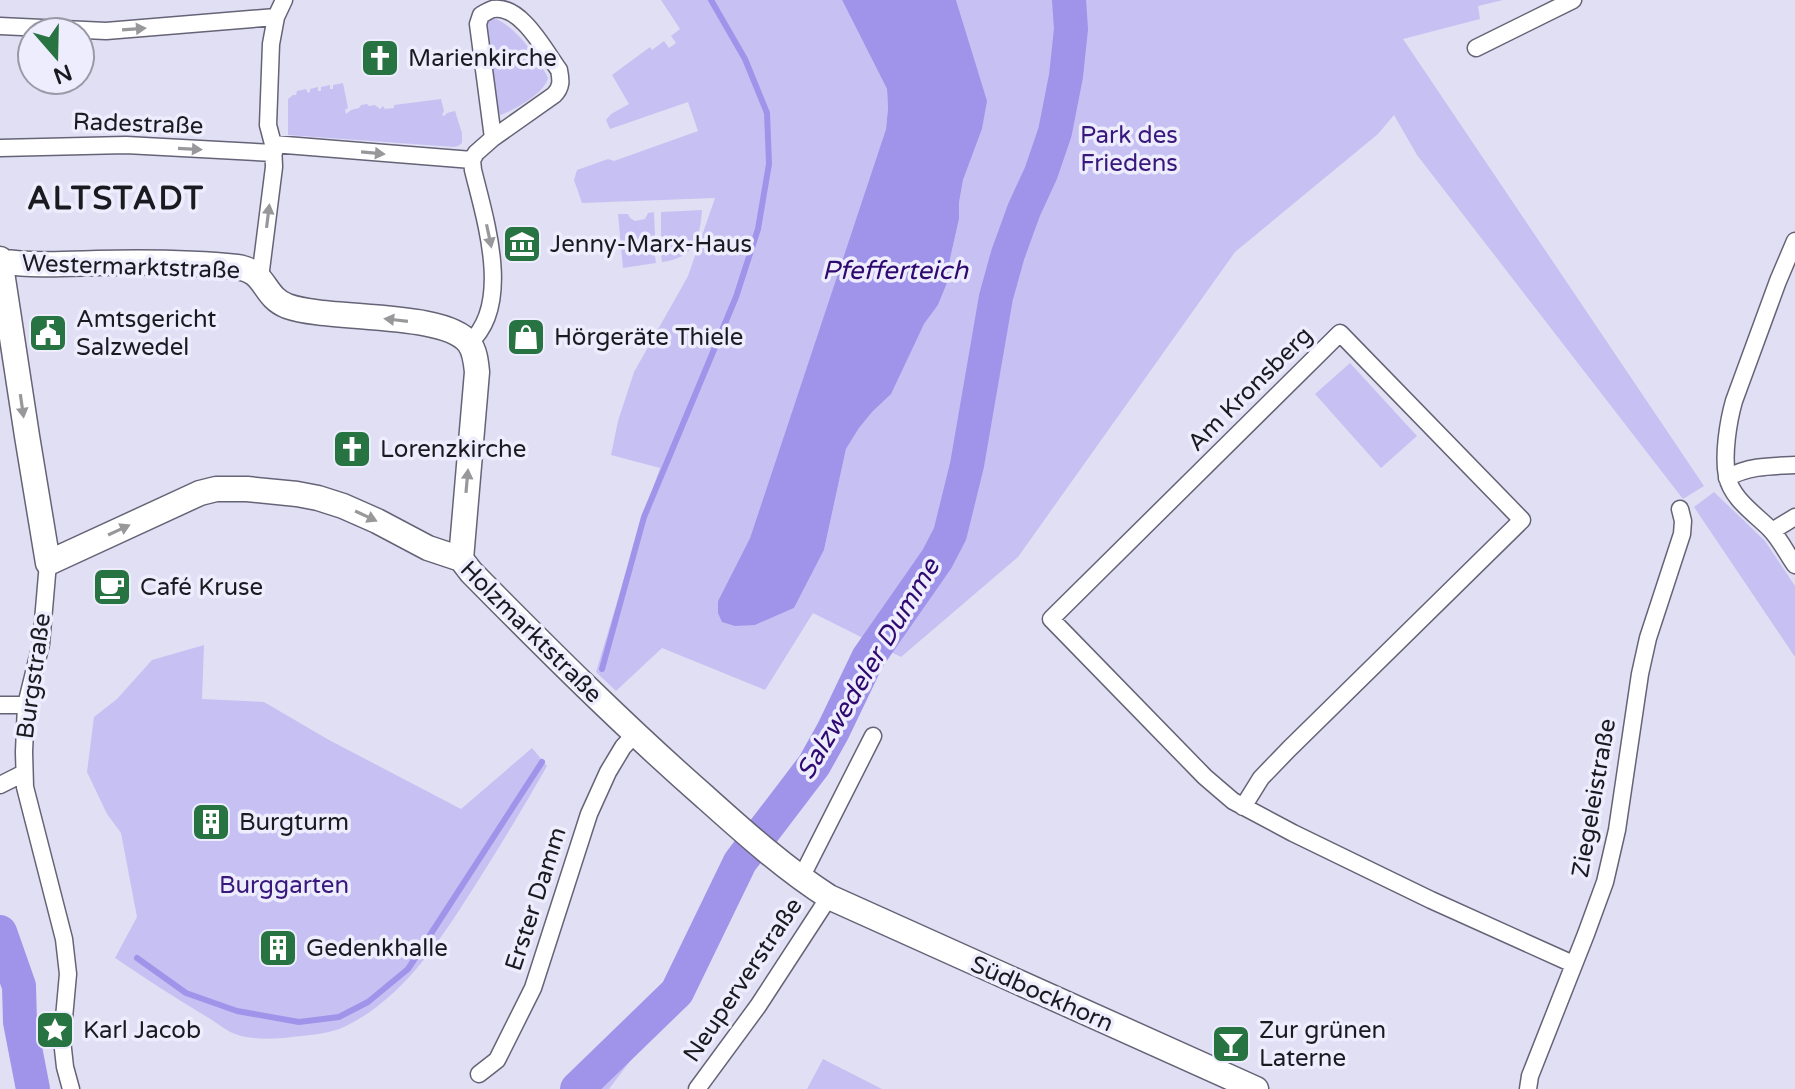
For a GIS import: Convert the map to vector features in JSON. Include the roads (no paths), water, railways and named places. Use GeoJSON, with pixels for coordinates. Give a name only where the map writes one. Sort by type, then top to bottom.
{"type":"FeatureCollection","features":[{"type":"Feature","properties":{"kind":"street"},"geometry":{"type":"LineString","coordinates":[[1476,48],[1573,0]]}},
{"type":"Feature","properties":{"kind":"street"},"geometry":{"type":"LineString","coordinates":[[0,26],[106,31],[279,6],[271,44],[268,125],[274,167],[260,278],[268,293],[282,304],[304,312],[425,324],[454,332],[469,343],[475,360],[476,381],[461,559]]}},
{"type":"Feature","properties":{"kind":"street"},"geometry":{"type":"LineString","coordinates":[[469,343],[487,322],[493,265],[472,160],[493,138],[554,95],[560,89],[561,80],[559,70],[522,19],[510,11],[494,9],[481,15],[478,24],[493,138]]}},
{"type":"Feature","properties":{"kind":"street","name":"Radestraße"},"geometry":{"type":"LineString","coordinates":[[0,148],[126,145],[273,148],[472,160]]}},
{"type":"Feature","properties":{"kind":"street"},"geometry":{"type":"LineString","coordinates":[[1795,241],[1728,421],[1727,478],[1737,497],[1772,531],[1795,565]]}},
{"type":"Feature","properties":{"kind":"street","name":"Westermarktstraße"},"geometry":{"type":"LineString","coordinates":[[0,260],[27,265],[210,265],[250,269],[260,278]]}},
{"type":"Feature","properties":{"kind":"street","name":"Burgstraße"},"geometry":{"type":"LineString","coordinates":[[0,260],[48,563],[41,644],[26,705],[24,773],[64,939],[68,974],[62,1040],[71,1089]]}},
{"type":"Feature","properties":{"kind":"street","name":"Am Kronsberg"},"geometry":{"type":"LineString","coordinates":[[1243,807],[1261,778],[1522,520],[1340,333],[1051,619],[1205,777],[1243,807],[1431,900],[1573,964]]}},
{"type":"Feature","properties":{"kind":"street"},"geometry":{"type":"LineString","coordinates":[[1727,478],[1740,470],[1754,467],[1795,465]]}},
{"type":"Feature","properties":{"kind":"street","name":"Holzmarktstraße"},"geometry":{"type":"LineString","coordinates":[[48,563],[206,491],[271,491],[318,498],[366,516],[428,548],[461,559],[635,734],[748,834],[829,897]]}},
{"type":"Feature","properties":{"kind":"street","name":"Ziegeleistraße"},"geometry":{"type":"LineString","coordinates":[[1528,1089],[1530,1076],[1605,882],[1617,830],[1640,674],[1648,638],[1682,534],[1680,509]]}},
{"type":"Feature","properties":{"kind":"street"},"geometry":{"type":"LineString","coordinates":[[1772,531],[1795,517]]}},
{"type":"Feature","properties":{"kind":"street"},"geometry":{"type":"LineString","coordinates":[[0,705],[26,705]]}},
{"type":"Feature","properties":{"kind":"street","name":"Erster Damm"},"geometry":{"type":"LineString","coordinates":[[479,1074],[497,1060],[533,988],[589,814],[608,772],[635,734]]}},
{"type":"Feature","properties":{"kind":"street"},"geometry":{"type":"LineString","coordinates":[[801,878],[873,736]]}},
{"type":"Feature","properties":{"kind":"street"},"geometry":{"type":"LineString","coordinates":[[0,785],[24,773]]}},
{"type":"Feature","properties":{"kind":"street","name":"Neuperverstraße"},"geometry":{"type":"LineString","coordinates":[[697,1089],[758,1006],[829,897]]}},
{"type":"Feature","properties":{"kind":"street","name":"Südbockhorn"},"geometry":{"type":"LineString","coordinates":[[829,897],[1256,1089]]}},
{"type":"Feature","properties":{"kind":"water","name":"Pfefferteich"},"geometry":{"type":"Polygon","coordinates":[[[842,0],[956,0],[987,101],[982,129],[963,180],[947,283],[891,394],[859,428],[846,449],[824,550],[794,608],[755,625],[735,626],[722,622],[718,601],[750,538],[886,129],[887,89],[842,0]]]}},
{"type":"Feature","properties":{"kind":"waterway"},"geometry":{"type":"LineString","coordinates":[[602,669],[644,517],[736,297],[758,229],[769,164],[767,113],[745,59],[711,0]]}},
{"type":"Feature","properties":{"kind":"waterway","name":"Salzwedeler Dumme"},"geometry":{"type":"LineString","coordinates":[[577,1089],[677,992],[740,862],[814,765],[868,658],[937,559],[950,534],[967,465],[996,297],[1008,254],[1055,132],[1071,29],[1069,0]]}},
{"type":"Feature","properties":{"kind":"waterway"},"geometry":{"type":"LineString","coordinates":[[137,958],[186,993],[237,1011],[299,1022],[339,1017],[368,1002],[408,969],[542,762]]}},
{"type":"Feature","properties":{"kind":"waterway"},"geometry":{"type":"LineString","coordinates":[[0,932],[19,986],[20,1022],[33,1089]]}},
{"type":"Feature","properties":{"kind":"place","name":"Marienkirche"},"geometry":{"type":"Point","coordinates":[380,58]}},
{"type":"Feature","properties":{"kind":"place","name":"Jenny-Marx-Haus"},"geometry":{"type":"Point","coordinates":[522,244]}},
{"type":"Feature","properties":{"kind":"place","name":"Amtsgericht Salzwedel"},"geometry":{"type":"Point","coordinates":[48,333]}},
{"type":"Feature","properties":{"kind":"place","name":"Hörgeräte Thiele"},"geometry":{"type":"Point","coordinates":[526,337]}},
{"type":"Feature","properties":{"kind":"place","name":"Lorenzkirche"},"geometry":{"type":"Point","coordinates":[352,449]}},
{"type":"Feature","properties":{"kind":"place","name":"Café Kruse"},"geometry":{"type":"Point","coordinates":[112,587]}},
{"type":"Feature","properties":{"kind":"place","name":"Burgturm"},"geometry":{"type":"Point","coordinates":[211,822]}},
{"type":"Feature","properties":{"kind":"place","name":"Gedenkhalle"},"geometry":{"type":"Point","coordinates":[278,948]}},
{"type":"Feature","properties":{"kind":"place","name":"Karl Jacob"},"geometry":{"type":"Point","coordinates":[55,1030]}},
{"type":"Feature","properties":{"kind":"place","name":"Zur grünen Laterne"},"geometry":{"type":"Point","coordinates":[1231,1044]}},
{"type":"Feature","properties":{"kind":"district","name":"ALTSTADT"},"geometry":{"type":"Point","coordinates":[116,199]}},
{"type":"Feature","properties":{"kind":"park label","name":"Park des Friedens"},"geometry":{"type":"Point","coordinates":[1129,149]}},
{"type":"Feature","properties":{"kind":"park label","name":"Burggarten"},"geometry":{"type":"Point","coordinates":[284,885]}}]}
